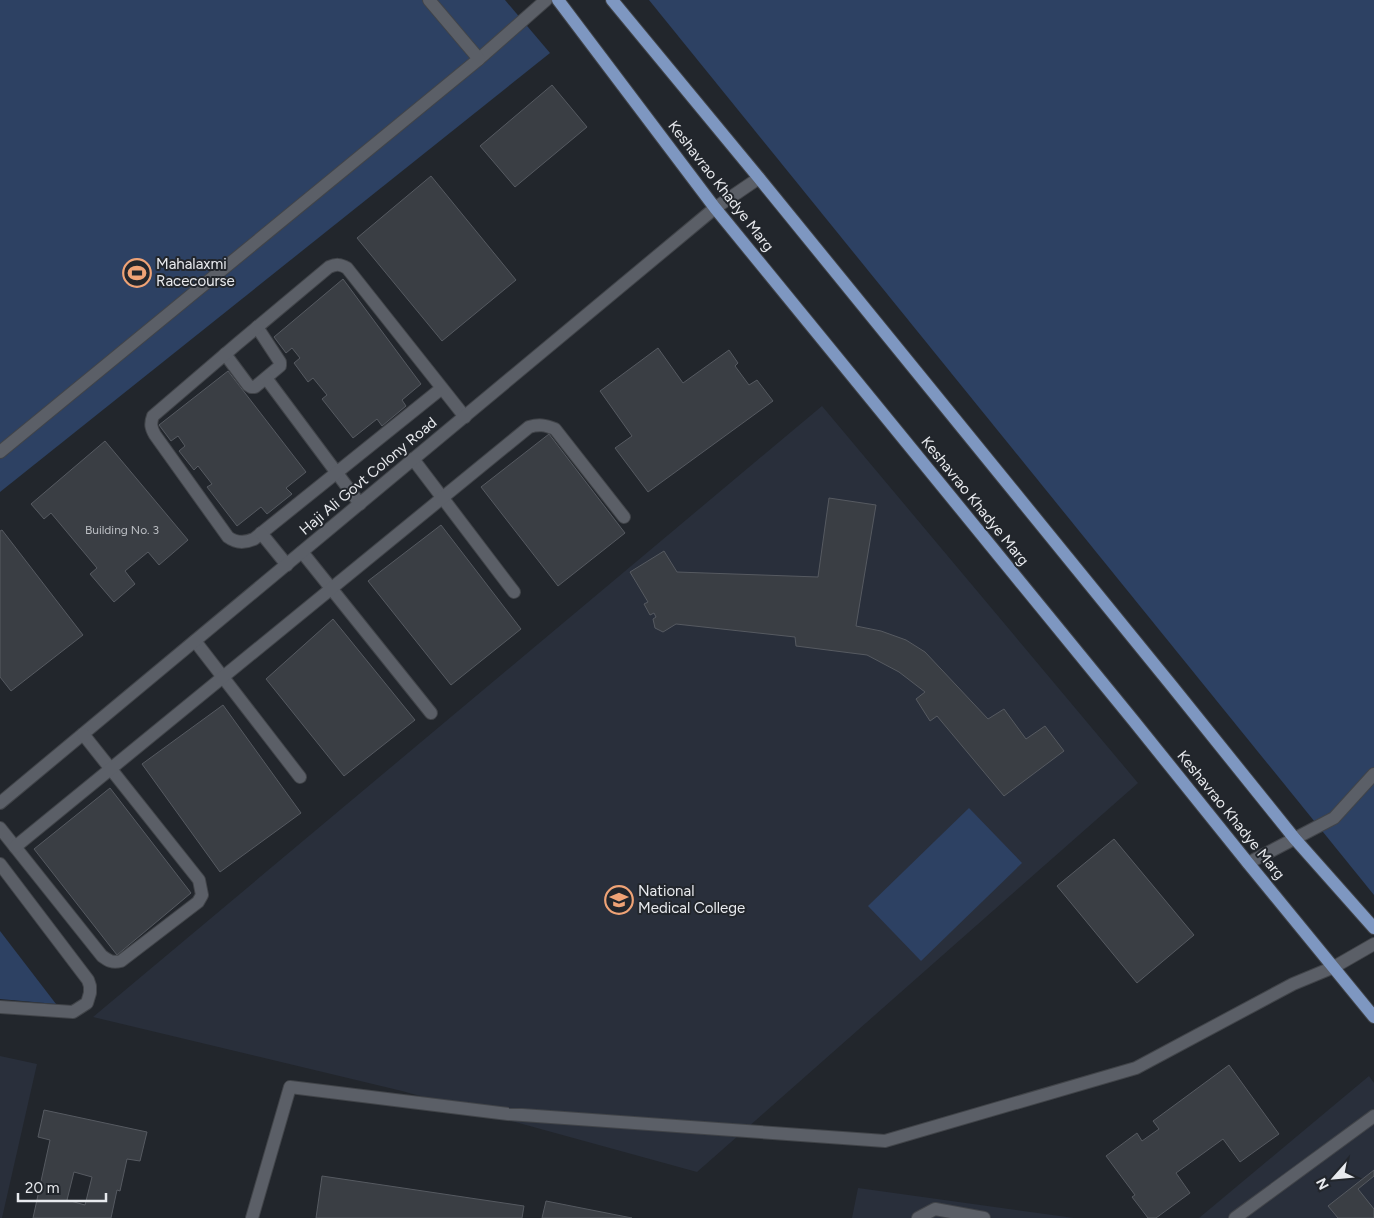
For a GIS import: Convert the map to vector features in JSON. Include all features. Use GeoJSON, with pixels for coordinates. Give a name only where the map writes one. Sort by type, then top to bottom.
{"type":"FeatureCollection","features":[{"type":"Feature","properties":{"kind":"main road","name":"Keshavrao Khadye Marg"},"geometry":{"type":"LineString","coordinates":[[558,0],[715,208],[1374,1017]]}},
{"type":"Feature","properties":{"kind":"main road"},"geometry":{"type":"LineString","coordinates":[[612,0],[1166,678],[1295,840],[1374,928]]}},
{"type":"Feature","properties":{"kind":"street"},"geometry":{"type":"LineString","coordinates":[[429,0],[479,60]]}},
{"type":"Feature","properties":{"kind":"street"},"geometry":{"type":"LineString","coordinates":[[0,452],[479,60],[546,0]]}},
{"type":"Feature","properties":{"kind":"street","name":"Haji Ali Govt Colony Road"},"geometry":{"type":"LineString","coordinates":[[0,803],[715,208],[759,178]]}},
{"type":"Feature","properties":{"kind":"street"},"geometry":{"type":"LineString","coordinates":[[442,388],[248,542],[234,541],[228,537],[151,429],[153,416],[257,327],[335,264],[347,268],[442,388],[464,417]]}},
{"type":"Feature","properties":{"kind":"street"},"geometry":{"type":"LineString","coordinates":[[225,354],[251,387],[256,387],[280,366],[280,362],[257,327]]}},
{"type":"Feature","properties":{"kind":"street"},"geometry":{"type":"LineString","coordinates":[[266,378],[360,504]]}},
{"type":"Feature","properties":{"kind":"street"},"geometry":{"type":"LineString","coordinates":[[15,847],[529,427],[544,425],[555,429],[624,517]]}},
{"type":"Feature","properties":{"kind":"street"},"geometry":{"type":"LineString","coordinates":[[413,459],[514,592]]}},
{"type":"Feature","properties":{"kind":"street"},"geometry":{"type":"LineString","coordinates":[[261,533],[286,565]]}},
{"type":"Feature","properties":{"kind":"street"},"geometry":{"type":"LineString","coordinates":[[302,552],[431,712]]}},
{"type":"Feature","properties":{"kind":"street"},"geometry":{"type":"LineString","coordinates":[[195,641],[300,777]]}},
{"type":"Feature","properties":{"kind":"street"},"geometry":{"type":"LineString","coordinates":[[0,828],[102,956],[114,963],[121,961],[198,902],[202,895],[199,880],[83,734]]}},
{"type":"Feature","properties":{"kind":"street"},"geometry":{"type":"LineString","coordinates":[[1248,863],[1334,818],[1374,774]]}},
{"type":"Feature","properties":{"kind":"street"},"geometry":{"type":"LineString","coordinates":[[0,864],[88,980],[90,986],[87,1003],[73,1012],[0,1007]]}},
{"type":"Feature","properties":{"kind":"street"},"geometry":{"type":"LineString","coordinates":[[252,1218],[290,1087],[508,1114],[886,1141],[1136,1068],[1293,984],[1334,967],[1374,944]]}},
{"type":"Feature","properties":{"kind":"street"},"geometry":{"type":"LineString","coordinates":[[1235,1218],[1374,1116]]}},
{"type":"Feature","properties":{"kind":"street"},"geometry":{"type":"LineString","coordinates":[[918,1218],[935,1209],[984,1218]]}},
{"type":"Feature","properties":{"kind":"shaded area","name":"Mahalaxmi Racecourse"},"geometry":{"type":"Polygon","coordinates":[[[0,0],[505,0],[550,53],[0,492],[0,0]]]}},
{"type":"Feature","properties":{"kind":"shaded area"},"geometry":{"type":"Polygon","coordinates":[[[649,0],[1374,0],[1374,895],[649,0]]]}},
{"type":"Feature","properties":{"kind":"shaded area","name":"National Medical College"},"geometry":{"type":"Polygon","coordinates":[[[822,406],[1138,783],[697,1172],[402,1091],[93,1017],[822,406]]]}},
{"type":"Feature","properties":{"kind":"shaded area"},"geometry":{"type":"Polygon","coordinates":[[[969,808],[1022,863],[921,961],[868,906],[969,808]]]}},
{"type":"Feature","properties":{"kind":"shaded area"},"geometry":{"type":"Polygon","coordinates":[[[0,931],[56,1004],[0,999],[0,931]]]}},
{"type":"Feature","properties":{"kind":"shaded area"},"geometry":{"type":"Polygon","coordinates":[[[0,1056],[37,1064],[2,1218],[0,1218],[0,1056]]]}},
{"type":"Feature","properties":{"kind":"shaded area"},"geometry":{"type":"Polygon","coordinates":[[[1369,1076],[1374,1083],[1374,1218],[1199,1218],[1369,1076]]]}},
{"type":"Feature","properties":{"kind":"shaded area"},"geometry":{"type":"Polygon","coordinates":[[[858,1188],[1074,1218],[852,1218],[858,1188]]]}},
{"type":"Feature","properties":{"kind":"building"},"geometry":{"type":"Polygon","coordinates":[[[552,85],[587,127],[515,187],[480,146],[552,85]]]}},
{"type":"Feature","properties":{"kind":"building"},"geometry":{"type":"Polygon","coordinates":[[[431,176],[516,280],[442,341],[357,238],[431,176]]]}},
{"type":"Feature","properties":{"kind":"building"},"geometry":{"type":"Polygon","coordinates":[[[343,279],[421,384],[402,400],[406,406],[382,426],[377,419],[353,438],[322,399],[327,395],[313,378],[308,382],[294,363],[300,358],[292,348],[286,353],[274,337],[343,279]]]}},
{"type":"Feature","properties":{"kind":"building"},"geometry":{"type":"Polygon","coordinates":[[[658,348],[683,383],[729,350],[738,363],[735,366],[749,385],[757,380],[773,401],[648,492],[615,448],[632,436],[600,391],[658,348]]]}},
{"type":"Feature","properties":{"kind":"building"},"geometry":{"type":"Polygon","coordinates":[[[228,371],[306,472],[286,488],[292,494],[267,514],[261,507],[237,526],[207,487],[212,484],[198,466],[194,470],[179,451],[185,446],[178,436],[171,441],[159,425],[228,371]]]}},
{"type":"Feature","properties":{"kind":"building"},"geometry":{"type":"Polygon","coordinates":[[[549,434],[625,533],[558,586],[481,487],[549,434]]]}},
{"type":"Feature","properties":{"kind":"building"},"geometry":{"type":"Polygon","coordinates":[[[105,441],[188,540],[159,565],[148,552],[125,571],[135,584],[114,602],[90,574],[97,568],[51,513],[44,519],[31,504],[105,441]]]}},
{"type":"Feature","properties":{"kind":"building"},"geometry":{"type":"Polygon","coordinates":[[[829,498],[876,505],[856,626],[881,631],[906,640],[925,652],[988,719],[1004,709],[1026,739],[1045,726],[1064,751],[1004,796],[937,716],[930,721],[916,699],[925,692],[899,672],[867,655],[796,646],[795,637],[676,624],[663,632],[655,628],[653,619],[656,617],[654,613],[650,615],[644,604],[648,602],[630,572],[664,551],[677,572],[818,577],[829,498]]]}},
{"type":"Feature","properties":{"kind":"building"},"geometry":{"type":"Polygon","coordinates":[[[441,525],[521,629],[451,685],[368,581],[441,525]]]}},
{"type":"Feature","properties":{"kind":"building"},"geometry":{"type":"Polygon","coordinates":[[[2,530],[83,635],[11,691],[0,677],[0,531],[2,530]]]}},
{"type":"Feature","properties":{"kind":"building"},"geometry":{"type":"Polygon","coordinates":[[[333,619],[415,720],[344,776],[266,679],[333,619]]]}},
{"type":"Feature","properties":{"kind":"building"},"geometry":{"type":"Polygon","coordinates":[[[223,705],[301,813],[220,872],[142,764],[223,705]]]}},
{"type":"Feature","properties":{"kind":"building"},"geometry":{"type":"Polygon","coordinates":[[[110,788],[191,893],[117,955],[34,849],[110,788]]]}},
{"type":"Feature","properties":{"kind":"building"},"geometry":{"type":"Polygon","coordinates":[[[1114,839],[1194,935],[1137,983],[1057,886],[1114,839]]]}},
{"type":"Feature","properties":{"kind":"building"},"geometry":{"type":"Polygon","coordinates":[[[1229,1065],[1279,1134],[1240,1162],[1223,1139],[1176,1173],[1190,1193],[1156,1218],[1148,1218],[1132,1197],[1135,1195],[1106,1156],[1137,1133],[1142,1141],[1159,1129],[1153,1121],[1229,1065]]]}},
{"type":"Feature","properties":{"kind":"building"},"geometry":{"type":"Polygon","coordinates":[[[44,1110],[147,1132],[140,1161],[127,1159],[120,1191],[117,1190],[111,1218],[33,1218],[50,1140],[38,1137],[44,1110]],[[74,1172],[67,1200],[85,1205],[92,1177],[74,1172]]]}},
{"type":"Feature","properties":{"kind":"building"},"geometry":{"type":"Polygon","coordinates":[[[1374,1170],[1374,1176],[1358,1189],[1374,1209],[1374,1218],[1338,1218],[1328,1206],[1374,1170]]]}},
{"type":"Feature","properties":{"kind":"building"},"geometry":{"type":"Polygon","coordinates":[[[322,1176],[524,1206],[522,1218],[316,1218],[322,1176]]]}},
{"type":"Feature","properties":{"kind":"building"},"geometry":{"type":"Polygon","coordinates":[[[546,1201],[632,1218],[542,1218],[546,1201]]]}},
{"type":"Feature","properties":{"kind":"place","name":"Mahalaxmi Racecourse"},"geometry":{"type":"Point","coordinates":[137,273]}},
{"type":"Feature","properties":{"kind":"place","name":"National Medical College"},"geometry":{"type":"Point","coordinates":[619,900]}}]}
